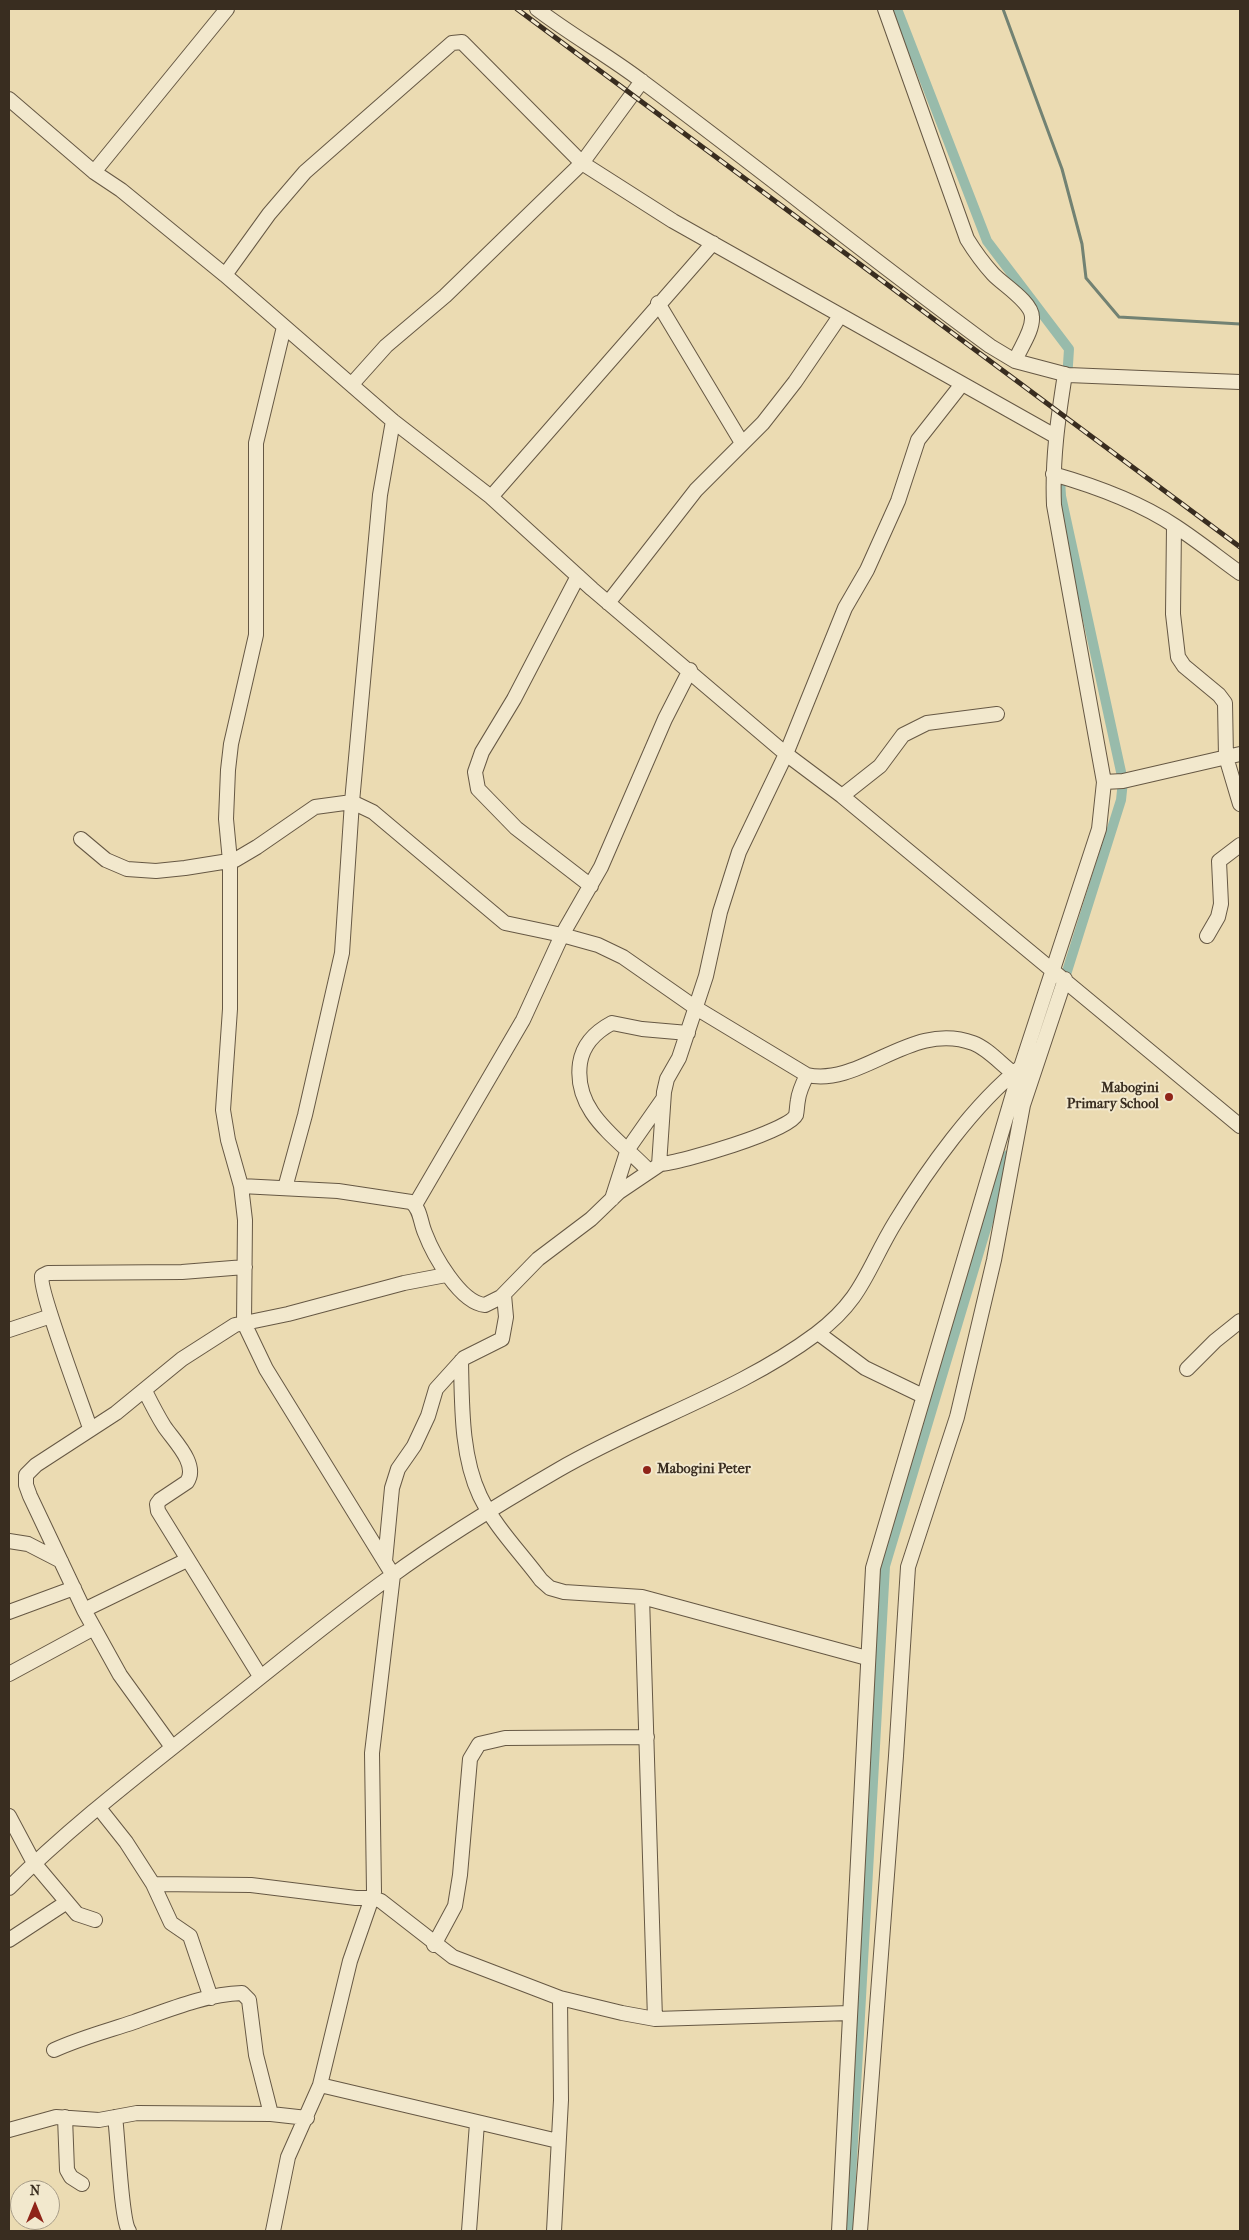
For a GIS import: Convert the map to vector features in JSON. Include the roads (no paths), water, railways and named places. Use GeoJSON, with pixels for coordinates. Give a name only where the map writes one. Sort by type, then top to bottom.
{"type":"FeatureCollection","features":[{"type":"Feature","properties":{"kind":"street"},"geometry":{"type":"LineString","coordinates":[[94,172],[227,9]]}},
{"type":"Feature","properties":{"kind":"street"},"geometry":{"type":"LineString","coordinates":[[538,9],[562,28],[642,81],[845,238],[990,346],[1014,360],[1065,374],[1240,382]]}},
{"type":"Feature","properties":{"kind":"street"},"geometry":{"type":"LineString","coordinates":[[885,9],[967,239],[980,260],[994,276],[1019,296],[1031,311],[1030,327],[1014,360]]}},
{"type":"Feature","properties":{"kind":"street"},"geometry":{"type":"LineString","coordinates":[[225,274],[269,214],[305,172],[457,41],[467,45],[582,163],[650,207],[1055,436]]}},
{"type":"Feature","properties":{"kind":"street"},"geometry":{"type":"LineString","coordinates":[[352,384],[386,346],[451,290],[582,163],[642,81]]}},
{"type":"Feature","properties":{"kind":"street"},"geometry":{"type":"LineString","coordinates":[[9,99],[94,172],[121,190],[225,274],[393,421],[491,497],[608,603],[690,670],[786,754],[842,796],[1240,1126]]}},
{"type":"Feature","properties":{"kind":"street"},"geometry":{"type":"LineString","coordinates":[[491,497],[658,303],[713,243]]}},
{"type":"Feature","properties":{"kind":"street"},"geometry":{"type":"LineString","coordinates":[[658,303],[742,443]]}},
{"type":"Feature","properties":{"kind":"street"},"geometry":{"type":"LineString","coordinates":[[608,603],[696,490],[762,424],[795,382],[840,316]]}},
{"type":"Feature","properties":{"kind":"street"},"geometry":{"type":"LineString","coordinates":[[273,2231],[288,2157],[307,2118],[320,2085],[350,1962],[358,1935],[373,1898],[372,1753],[393,1575],[266,1369],[244,1323],[245,1220],[241,1186],[228,1140],[223,1110],[229,1036],[230,861],[226,819],[230,758],[256,630],[256,443],[284,327]]}},
{"type":"Feature","properties":{"kind":"street"},"geometry":{"type":"LineString","coordinates":[[839,2231],[873,1568],[1017,1070],[1099,829],[1104,782],[1054,505],[1058,476],[1055,436],[1065,374]]}},
{"type":"Feature","properties":{"kind":"street"},"geometry":{"type":"LineString","coordinates":[[655,1168],[662,1099],[667,1079],[675,1068],[696,1008],[706,976],[720,912],[739,852],[786,754],[845,608],[867,570],[898,501],[918,440],[962,384]]}},
{"type":"Feature","properties":{"kind":"street"},"geometry":{"type":"LineString","coordinates":[[285,1188],[312,1088],[342,953],[352,802],[380,495],[393,421]]}},
{"type":"Feature","properties":{"kind":"street"},"geometry":{"type":"LineString","coordinates":[[1058,476],[1108,492],[1174,526],[1240,574]]}},
{"type":"Feature","properties":{"kind":"street"},"geometry":{"type":"LineString","coordinates":[[1174,526],[1173,614],[1178,658],[1184,666],[1205,681],[1225,703],[1226,757],[1240,804]]}},
{"type":"Feature","properties":{"kind":"street"},"geometry":{"type":"LineString","coordinates":[[578,576],[514,699],[489,739],[477,764],[475,780],[478,789],[516,828],[591,886]]}},
{"type":"Feature","properties":{"kind":"street"},"geometry":{"type":"LineString","coordinates":[[690,670],[664,719],[591,886],[562,934],[522,1020],[416,1205],[427,1238],[446,1275],[472,1299],[481,1305],[496,1301],[538,1259],[591,1219],[612,1199],[655,1168],[757,1137],[790,1122],[796,1116],[800,1088],[807,1075]]}},
{"type":"Feature","properties":{"kind":"street"},"geometry":{"type":"LineString","coordinates":[[842,796],[880,766],[903,735],[927,723],[997,714]]}},
{"type":"Feature","properties":{"kind":"street"},"geometry":{"type":"LineString","coordinates":[[1104,782],[1123,781],[1240,754]]}},
{"type":"Feature","properties":{"kind":"street"},"geometry":{"type":"LineString","coordinates":[[81,839],[106,860],[127,869],[156,871],[230,861],[257,847],[315,807],[352,802],[374,812],[505,923],[562,934],[598,945],[623,957],[696,1008],[807,1075],[820,1076],[847,1071],[925,1039],[947,1038],[974,1044],[1017,1070]]}},
{"type":"Feature","properties":{"kind":"street"},"geometry":{"type":"LineString","coordinates":[[1207,936],[1218,917],[1221,904],[1219,861],[1240,845]]}},
{"type":"Feature","properties":{"kind":"street"},"geometry":{"type":"LineString","coordinates":[[860,2231],[908,1567],[956,1417],[994,1260],[1023,1105],[1065,979]]}},
{"type":"Feature","properties":{"kind":"street"},"geometry":{"type":"LineString","coordinates":[[655,1168],[628,1149],[593,1116],[584,1102],[578,1074],[582,1054],[595,1033],[612,1023],[642,1029],[688,1032]]}},
{"type":"Feature","properties":{"kind":"street"},"geometry":{"type":"LineString","coordinates":[[9,1888],[34,1863],[172,1747],[260,1676],[393,1575],[489,1512],[561,1468],[773,1363],[818,1333],[849,1306],[862,1288],[895,1222],[948,1146],[1002,1082],[1017,1070]]}},
{"type":"Feature","properties":{"kind":"street"},"geometry":{"type":"LineString","coordinates":[[612,1199],[628,1149],[662,1099]]}},
{"type":"Feature","properties":{"kind":"street"},"geometry":{"type":"LineString","coordinates":[[241,1186],[338,1191],[399,1199],[416,1205]]}},
{"type":"Feature","properties":{"kind":"street"},"geometry":{"type":"LineString","coordinates":[[90,1428],[51,1316],[40,1279],[43,1275],[48,1273],[182,1272],[245,1267]]}},
{"type":"Feature","properties":{"kind":"street"},"geometry":{"type":"LineString","coordinates":[[172,1747],[120,1676],[84,1610],[30,1496],[26,1485],[26,1475],[36,1465],[145,1391],[182,1359],[228,1329],[244,1323],[288,1314],[404,1283],[446,1275]]}},
{"type":"Feature","properties":{"kind":"street"},"geometry":{"type":"LineString","coordinates":[[385,1561],[392,1488],[398,1469],[414,1446],[428,1416],[436,1389],[461,1360],[502,1339],[506,1317],[504,1294]]}},
{"type":"Feature","properties":{"kind":"street"},"geometry":{"type":"LineString","coordinates":[[9,1330],[51,1316]]}},
{"type":"Feature","properties":{"kind":"street"},"geometry":{"type":"LineString","coordinates":[[1187,1369],[1215,1340],[1240,1321]]}},
{"type":"Feature","properties":{"kind":"street"},"geometry":{"type":"LineString","coordinates":[[818,1333],[865,1368],[924,1396]]}},
{"type":"Feature","properties":{"kind":"street"},"geometry":{"type":"LineString","coordinates":[[461,1360],[464,1428],[472,1468],[480,1495],[489,1512],[541,1580],[550,1588],[564,1592],[642,1597],[867,1658]]}},
{"type":"Feature","properties":{"kind":"street"},"geometry":{"type":"LineString","coordinates":[[145,1391],[166,1429],[186,1458],[190,1477],[187,1482],[160,1500],[157,1508],[187,1560],[260,1676]]}},
{"type":"Feature","properties":{"kind":"street"},"geometry":{"type":"LineString","coordinates":[[9,1541],[28,1544],[60,1561]]}},
{"type":"Feature","properties":{"kind":"street"},"geometry":{"type":"LineString","coordinates":[[84,1610],[187,1560]]}},
{"type":"Feature","properties":{"kind":"street"},"geometry":{"type":"LineString","coordinates":[[9,1612],[74,1588]]}},
{"type":"Feature","properties":{"kind":"street"},"geometry":{"type":"LineString","coordinates":[[642,1597],[655,2019]]}},
{"type":"Feature","properties":{"kind":"street"},"geometry":{"type":"LineString","coordinates":[[9,1674],[94,1628]]}},
{"type":"Feature","properties":{"kind":"street"},"geometry":{"type":"LineString","coordinates":[[434,1945],[454,1906],[460,1875],[470,1759],[479,1744],[505,1738],[647,1737]]}},
{"type":"Feature","properties":{"kind":"street"},"geometry":{"type":"LineString","coordinates":[[99,1808],[126,1842],[153,1884],[171,1923],[176,1928],[185,1931],[191,1938],[211,1998]]}},
{"type":"Feature","properties":{"kind":"street"},"geometry":{"type":"LineString","coordinates":[[9,1816],[34,1863],[78,1916],[95,1920]]}},
{"type":"Feature","properties":{"kind":"street"},"geometry":{"type":"LineString","coordinates":[[153,1884],[251,1885],[348,1897],[373,1898],[381,1901],[434,1945],[453,1957],[560,1998],[655,2019],[850,2013]]}},
{"type":"Feature","properties":{"kind":"street"},"geometry":{"type":"LineString","coordinates":[[9,1940],[67,1902]]}},
{"type":"Feature","properties":{"kind":"street"},"geometry":{"type":"LineString","coordinates":[[54,2050],[92,2035],[211,1998],[242,1993],[249,2000],[256,2054],[271,2114]]}},
{"type":"Feature","properties":{"kind":"street"},"geometry":{"type":"LineString","coordinates":[[554,2231],[561,2100],[560,1998]]}},
{"type":"Feature","properties":{"kind":"street"},"geometry":{"type":"LineString","coordinates":[[320,2085],[558,2141]]}},
{"type":"Feature","properties":{"kind":"street"},"geometry":{"type":"LineString","coordinates":[[9,2130],[37,2121],[66,2117],[99,2120],[137,2113],[271,2114],[307,2118]]}},
{"type":"Feature","properties":{"kind":"street"},"geometry":{"type":"LineString","coordinates":[[66,2117],[67,2170],[70,2177],[82,2184]]}},
{"type":"Feature","properties":{"kind":"street"},"geometry":{"type":"LineString","coordinates":[[115,2117],[125,2218],[129,2231]]}},
{"type":"Feature","properties":{"kind":"street"},"geometry":{"type":"LineString","coordinates":[[469,2231],[477,2123]]}},
{"type":"Feature","properties":{"kind":"waterway"},"geometry":{"type":"LineString","coordinates":[[897,9],[987,241],[1069,349],[1067,380]]}},
{"type":"Feature","properties":{"kind":"waterway"},"geometry":{"type":"LineString","coordinates":[[1003,9],[1062,169],[1082,244],[1086,278],[1119,317],[1240,324]]}},
{"type":"Feature","properties":{"kind":"waterway"},"geometry":{"type":"LineString","coordinates":[[1060,479],[1061,496],[1123,781],[1121,800],[1063,984]]}},
{"type":"Feature","properties":{"kind":"waterway"},"geometry":{"type":"LineString","coordinates":[[848,2231],[885,1566],[1008,1155]]}},
{"type":"Feature","properties":{"kind":"railway"},"geometry":{"type":"LineString","coordinates":[[517,9],[1240,547]]}},
{"type":"Feature","properties":{"kind":"place","name":"Mabogini Primary School"},"geometry":{"type":"Point","coordinates":[1169,1097]}},
{"type":"Feature","properties":{"kind":"place","name":"Mabogini Peter"},"geometry":{"type":"Point","coordinates":[647,1470]}}]}
